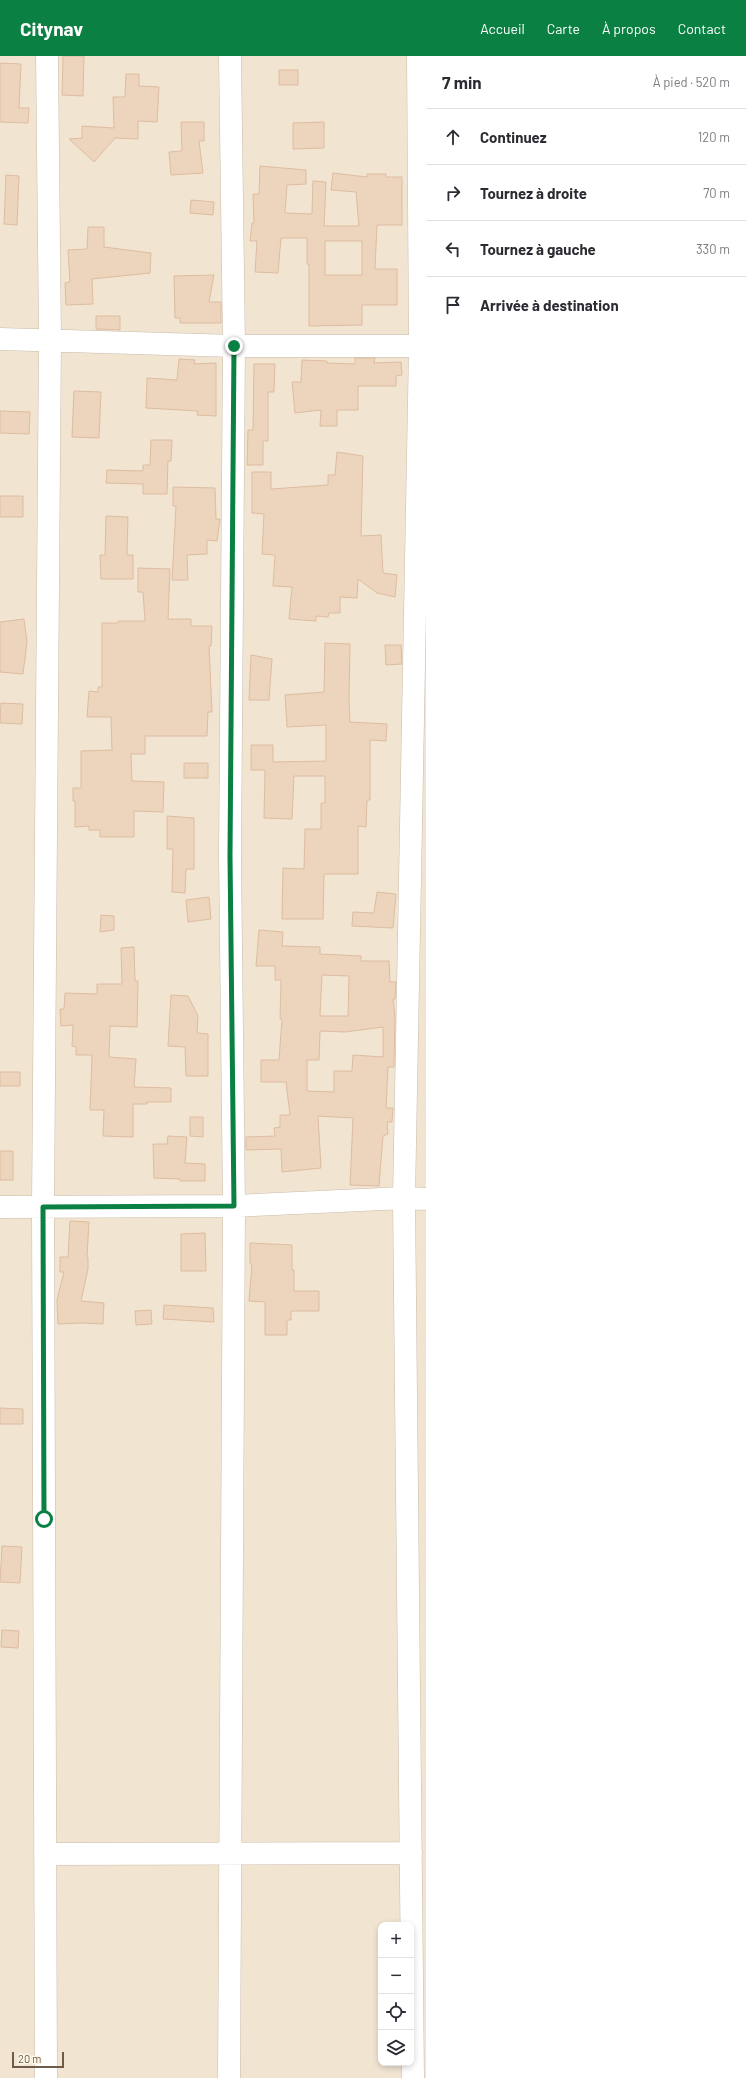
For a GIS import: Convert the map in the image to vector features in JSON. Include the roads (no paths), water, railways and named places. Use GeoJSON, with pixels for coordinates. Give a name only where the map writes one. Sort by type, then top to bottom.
{"type":"FeatureCollection","features":[{"type":"Feature","properties":{"kind":"street"},"geometry":{"type":"LineString","coordinates":[[46,2078],[43,1207],[50,339],[47,56]]}},
{"type":"Feature","properties":{"kind":"street"},"geometry":{"type":"LineString","coordinates":[[229,2078],[234,1206],[230,856],[234,346],[230,56]]}},
{"type":"Feature","properties":{"kind":"street"},"geometry":{"type":"LineString","coordinates":[[412,2078],[404,1198],[423,347],[418,56]]}},
{"type":"Feature","properties":{"kind":"street"},"geometry":{"type":"LineString","coordinates":[[0,339],[50,339],[234,346],[423,347]]}},
{"type":"Feature","properties":{"kind":"street"},"geometry":{"type":"LineString","coordinates":[[0,1207],[234,1206],[404,1198],[426,1199]]}},
{"type":"Feature","properties":{"kind":"street"},"geometry":{"type":"LineString","coordinates":[[45,1854],[411,1853]]}}]}
